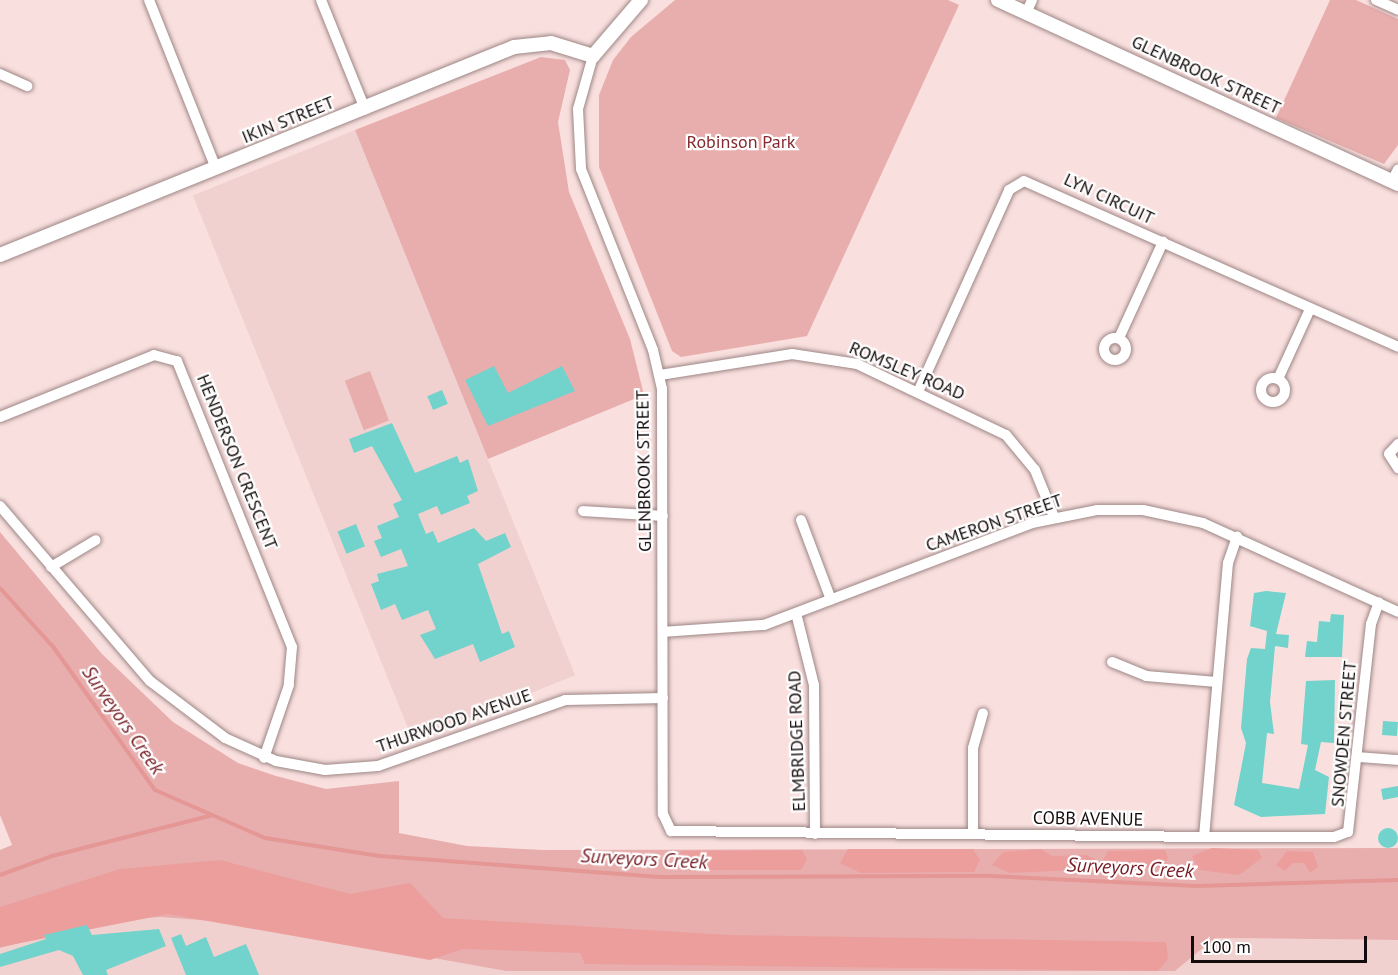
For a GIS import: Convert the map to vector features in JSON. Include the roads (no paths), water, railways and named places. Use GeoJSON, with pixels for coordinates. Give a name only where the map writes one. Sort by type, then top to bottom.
{"type":"FeatureCollection","features":[{"type":"Feature","properties":{"kind":"street"},"geometry":{"type":"LineString","coordinates":[[148,0],[216,168]]}},
{"type":"Feature","properties":{"kind":"street"},"geometry":{"type":"LineString","coordinates":[[321,0],[365,109]]}},
{"type":"Feature","properties":{"kind":"street","name":"GLENBROOK STREET"},"geometry":{"type":"LineString","coordinates":[[641,0],[593,56],[578,109],[581,169],[660,375],[663,516],[663,814],[671,831]]}},
{"type":"Feature","properties":{"kind":"street","name":"GLENBROOK STREET"},"geometry":{"type":"LineString","coordinates":[[998,0],[1029,6],[1396,178]]}},
{"type":"Feature","properties":{"kind":"street"},"geometry":{"type":"LineString","coordinates":[[1376,0],[1398,10]]}},
{"type":"Feature","properties":{"kind":"street","name":"IKIN STREET"},"geometry":{"type":"LineString","coordinates":[[0,255],[519,45],[561,44],[593,56]]}},
{"type":"Feature","properties":{"kind":"street"},"geometry":{"type":"LineString","coordinates":[[0,74],[27,86]]}},
{"type":"Feature","properties":{"kind":"street","name":"LYN CIRCUIT"},"geometry":{"type":"LineString","coordinates":[[918,392],[1014,185],[1030,181],[1398,347]]}},
{"type":"Feature","properties":{"kind":"street"},"geometry":{"type":"LineString","coordinates":[[1119,338],[1163,242]]}},
{"type":"Feature","properties":{"kind":"street"},"geometry":{"type":"LineString","coordinates":[[1278,379],[1310,309]]}},
{"type":"Feature","properties":{"kind":"street","name":"ROMSLEY ROAD"},"geometry":{"type":"LineString","coordinates":[[660,375],[804,354],[857,364],[991,426],[1019,447],[1040,478],[1054,517]]}},
{"type":"Feature","properties":{"kind":"street","name":"HENDERSON CRESCENT"},"geometry":{"type":"LineString","coordinates":[[0,417],[154,355],[177,361],[292,647],[289,685],[264,758]]}},
{"type":"Feature","properties":{"kind":"street"},"geometry":{"type":"LineString","coordinates":[[1398,444],[1389,454],[1398,468]]}},
{"type":"Feature","properties":{"kind":"street","name":"THURWOOD AVENUE"},"geometry":{"type":"LineString","coordinates":[[0,506],[156,686],[225,738],[264,758],[319,770],[363,769],[402,760],[565,700],[663,698]]}},
{"type":"Feature","properties":{"kind":"street","name":"CAMERON STREET"},"geometry":{"type":"LineString","coordinates":[[663,632],[744,629],[796,613],[1054,517],[1143,510],[1189,519],[1237,537],[1398,612]]}},
{"type":"Feature","properties":{"kind":"street"},"geometry":{"type":"LineString","coordinates":[[583,511],[663,516]]}},
{"type":"Feature","properties":{"kind":"street"},"geometry":{"type":"LineString","coordinates":[[801,520],[831,600]]}},
{"type":"Feature","properties":{"kind":"street"},"geometry":{"type":"LineString","coordinates":[[1203,837],[1228,563],[1237,537]]}},
{"type":"Feature","properties":{"kind":"street"},"geometry":{"type":"LineString","coordinates":[[51,567],[96,540]]}},
{"type":"Feature","properties":{"kind":"street","name":"SNOWDEN STREET"},"geometry":{"type":"LineString","coordinates":[[1203,837],[1344,834],[1352,821],[1371,624],[1379,602]]}},
{"type":"Feature","properties":{"kind":"street","name":"ELMBRIDGE ROAD"},"geometry":{"type":"LineString","coordinates":[[796,613],[814,685],[815,834]]}},
{"type":"Feature","properties":{"kind":"street"},"geometry":{"type":"LineString","coordinates":[[1112,662],[1146,676],[1217,682]]}},
{"type":"Feature","properties":{"kind":"street"},"geometry":{"type":"LineString","coordinates":[[973,833],[974,748],[983,712]]}},
{"type":"Feature","properties":{"kind":"street"},"geometry":{"type":"LineString","coordinates":[[1358,757],[1398,760]]}},
{"type":"Feature","properties":{"kind":"street","name":"COBB AVENUE"},"geometry":{"type":"LineString","coordinates":[[671,831],[1203,837]]}},
{"type":"Feature","properties":{"kind":"waterway","name":"Surveyors Creek"},"geometry":{"type":"LineString","coordinates":[[0,588],[54,648],[155,790],[265,838],[380,856],[660,877],[991,876],[1197,886],[1398,880]]}},
{"type":"Feature","properties":{"kind":"waterway"},"geometry":{"type":"LineString","coordinates":[[0,875],[52,856],[213,815]]}},
{"type":"Feature","properties":{"kind":"park label","name":"Robinson Park"},"geometry":{"type":"Point","coordinates":[741,142]}}]}
